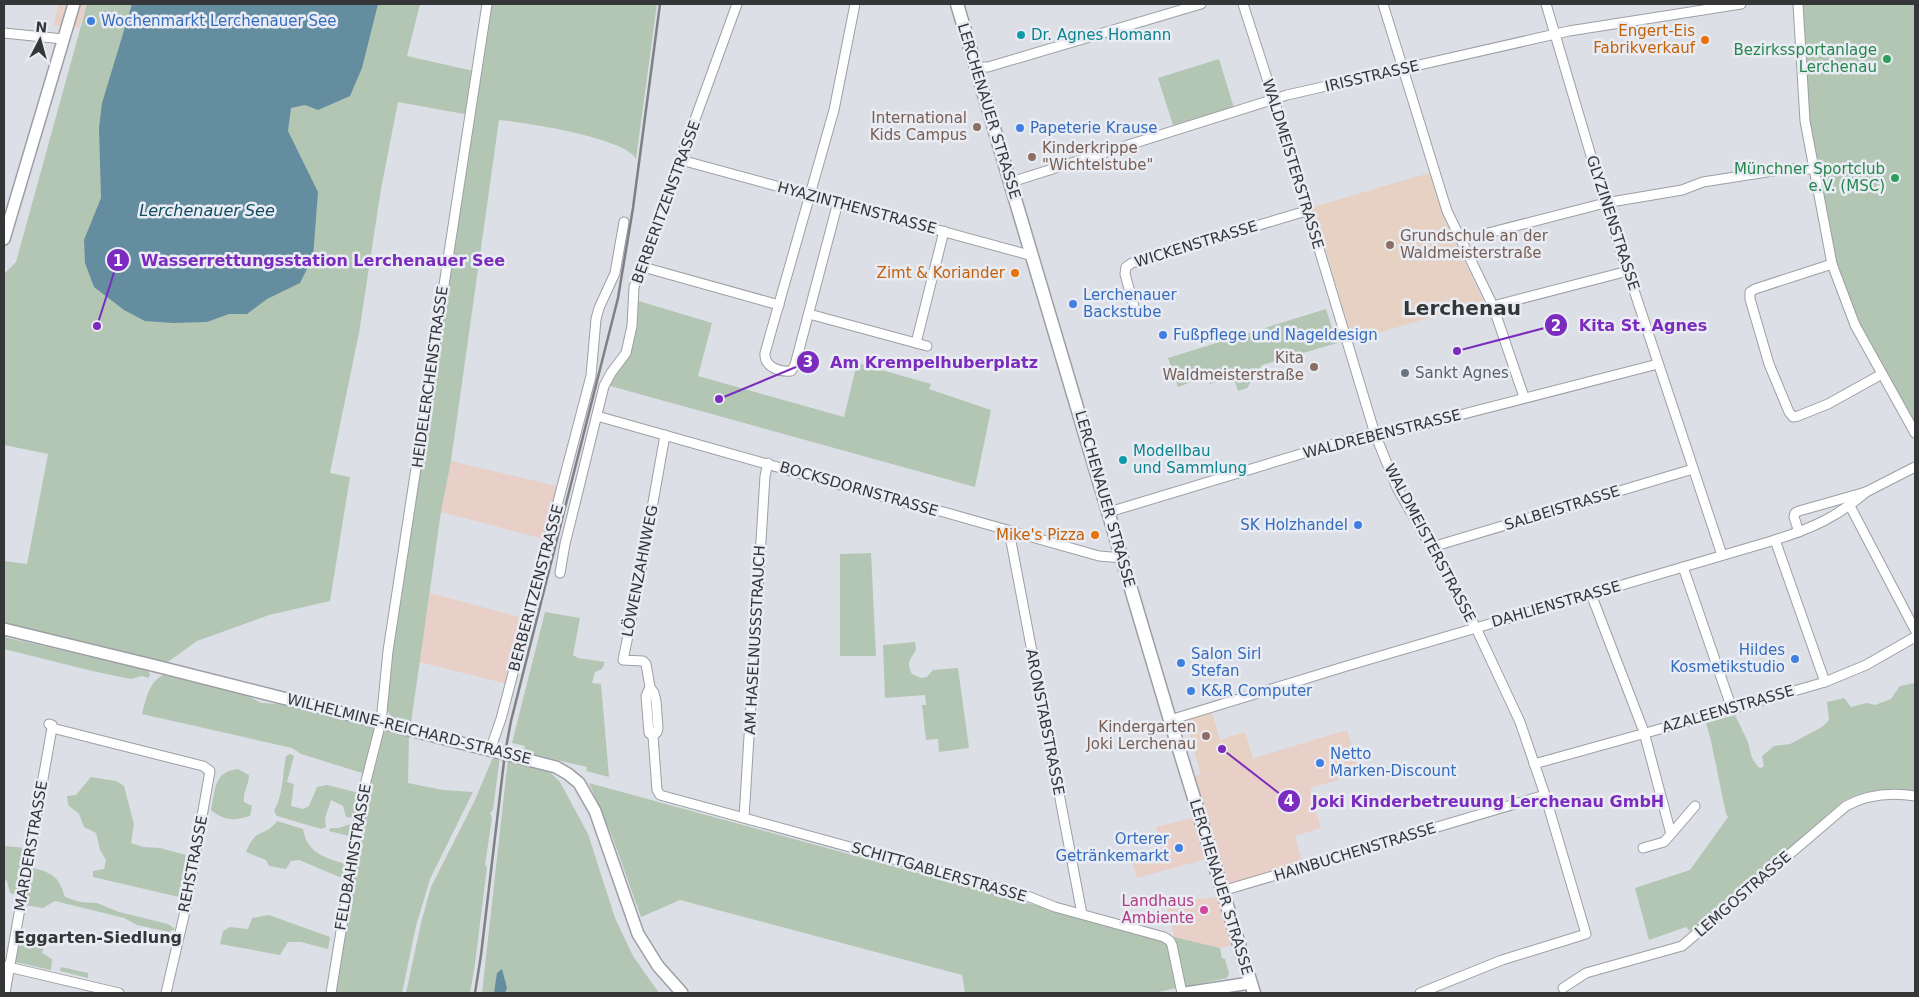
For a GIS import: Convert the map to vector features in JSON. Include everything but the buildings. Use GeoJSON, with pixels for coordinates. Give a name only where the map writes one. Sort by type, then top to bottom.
{"type":"FeatureCollection","features":[{"type":"Feature","properties":{"kind":"main road","name":"LERCHENAUER STRASSE"},"geometry":{"type":"LineString","coordinates":[[957,4],[1170,720],[1252,988]]}},
{"type":"Feature","properties":{"kind":"street"},"geometry":{"type":"LineString","coordinates":[[4,239],[74,4]]}},
{"type":"Feature","properties":{"kind":"street","name":"HEIDELERCHENSTRASSE"},"geometry":{"type":"LineString","coordinates":[[381,722],[388,651],[487,4]]}},
{"type":"Feature","properties":{"kind":"street","name":"BERBERITZENSTRASSE"},"geometry":{"type":"LineString","coordinates":[[560,573],[565,544],[604,386],[610,373],[626,353],[632,326],[634,287],[682,160],[737,4]]}},
{"type":"Feature","properties":{"kind":"street"},"geometry":{"type":"LineString","coordinates":[[838,202],[795,365],[791,371],[786,372],[768,366],[764,360],[765,353],[836,103],[855,4]]}},
{"type":"Feature","properties":{"kind":"street"},"geometry":{"type":"LineString","coordinates":[[976,67],[988,67],[1201,4]]}},
{"type":"Feature","properties":{"kind":"street","name":"WALDMEISTERSTRASSE"},"geometry":{"type":"LineString","coordinates":[[1243,4],[1375,434],[1397,488],[1476,628],[1520,722],[1586,934],[1502,960],[1420,993]]}},
{"type":"Feature","properties":{"kind":"street"},"geometry":{"type":"LineString","coordinates":[[1383,4],[1447,211],[1493,306],[1524,398]]}},
{"type":"Feature","properties":{"kind":"street","name":"GLYZINENSTRASSE"},"geometry":{"type":"LineString","coordinates":[[1546,4],[1605,203],[1722,555]]}},
{"type":"Feature","properties":{"kind":"street","name":"IRISSTRASSE"},"geometry":{"type":"LineString","coordinates":[[1010,182],[1287,95],[1569,31],[1741,4]]}},
{"type":"Feature","properties":{"kind":"street"},"geometry":{"type":"LineString","coordinates":[[1798,4],[1805,121],[1832,264],[1855,325],[1915,433]]}},
{"type":"Feature","properties":{"kind":"street"},"geometry":{"type":"LineString","coordinates":[[4,33],[63,39]]}},
{"type":"Feature","properties":{"kind":"street","name":"HYAZINTHENSTRASSE"},"geometry":{"type":"LineString","coordinates":[[682,160],[1033,256]]}},
{"type":"Feature","properties":{"kind":"street"},"geometry":{"type":"LineString","coordinates":[[1461,240],[1605,203],[1682,190],[1703,182],[1786,169],[1813,169]]}},
{"type":"Feature","properties":{"kind":"street","name":"WICKENSTRASSE"},"geometry":{"type":"LineString","coordinates":[[1134,307],[1125,274],[1126,266],[1132,262],[1306,211]]}},
{"type":"Feature","properties":{"kind":"street","name":"BERBERITZENSTRASSE"},"geometry":{"type":"LineString","coordinates":[[490,750],[501,719],[589,385],[598,308],[614,273],[624,222]]}},
{"type":"Feature","properties":{"kind":"street"},"geometry":{"type":"LineString","coordinates":[[916,343],[944,232]]}},
{"type":"Feature","properties":{"kind":"street"},"geometry":{"type":"LineString","coordinates":[[1832,264],[1750,292],[1763,347],[1789,412],[1793,417],[1798,416],[1828,404],[1882,374]]}},
{"type":"Feature","properties":{"kind":"street"},"geometry":{"type":"LineString","coordinates":[[643,267],[779,305]]}},
{"type":"Feature","properties":{"kind":"street"},"geometry":{"type":"LineString","coordinates":[[1493,306],[1628,271]]}},
{"type":"Feature","properties":{"kind":"street"},"geometry":{"type":"LineString","coordinates":[[809,314],[927,346]]}},
{"type":"Feature","properties":{"kind":"street","name":"WALDREBENSTRASSE"},"geometry":{"type":"LineString","coordinates":[[1109,512],[1357,437],[1410,428],[1658,364]]}},
{"type":"Feature","properties":{"kind":"street","name":"BOCKSDORNSTRASSE"},"geometry":{"type":"LineString","coordinates":[[596,416],[1099,556],[1123,558]]}},
{"type":"Feature","properties":{"kind":"street","name":"LÖWENZAHNWEG"},"geometry":{"type":"LineString","coordinates":[[657,790],[654,736],[658,728],[654,693],[650,688],[646,664],[643,661],[623,660],[623,658],[638,587],[665,435]]}},
{"type":"Feature","properties":{"kind":"street","name":"AM HASELNUSSSTRAUCH"},"geometry":{"type":"LineString","coordinates":[[744,818],[765,476],[768,463]]}},
{"type":"Feature","properties":{"kind":"street","name":"DAHLIENSTRASSE"},"geometry":{"type":"LineString","coordinates":[[1799,532],[1794,517],[1795,513],[1866,492],[1915,467]]}},
{"type":"Feature","properties":{"kind":"street","name":"SALBEISTRASSE"},"geometry":{"type":"LineString","coordinates":[[1432,547],[1693,469]]}},
{"type":"Feature","properties":{"kind":"street","name":"DAHLIENSTRASSE"},"geometry":{"type":"LineString","coordinates":[[1170,720],[1775,540],[1822,523],[1850,506],[1866,492]]}},
{"type":"Feature","properties":{"kind":"street"},"geometry":{"type":"LineString","coordinates":[[1850,506],[1915,630]]}},
{"type":"Feature","properties":{"kind":"street","name":"ARONSTABSTRASSE"},"geometry":{"type":"LineString","coordinates":[[1008,530],[1082,914]]}},
{"type":"Feature","properties":{"kind":"street"},"geometry":{"type":"LineString","coordinates":[[1775,540],[1825,682]]}},
{"type":"Feature","properties":{"kind":"street"},"geometry":{"type":"LineString","coordinates":[[1683,567],[1732,709]]}},
{"type":"Feature","properties":{"kind":"street"},"geometry":{"type":"LineString","coordinates":[[1591,594],[1644,732],[1671,834]]}},
{"type":"Feature","properties":{"kind":"street","name":"WILHELMINE-REICHARD-STRASSE"},"geometry":{"type":"LineString","coordinates":[[4,629],[556,767],[579,783],[595,811],[638,934],[658,966],[682,993]]}},
{"type":"Feature","properties":{"kind":"street","name":"AZALEENSTRASSE"},"geometry":{"type":"LineString","coordinates":[[1534,764],[1825,682],[1866,665],[1915,636]]}},
{"type":"Feature","properties":{"kind":"street","name":"FELDBAHNSTRASSE"},"geometry":{"type":"LineString","coordinates":[[331,993],[364,789],[381,722]]}},
{"type":"Feature","properties":{"kind":"street","name":"REHSTRASSE"},"geometry":{"type":"LineString","coordinates":[[50,726],[203,766],[210,771],[186,907],[166,993]]}},
{"type":"Feature","properties":{"kind":"street","name":"MARDERSTRASSE"},"geometry":{"type":"LineString","coordinates":[[5,993],[7,966],[50,726]]}},
{"type":"Feature","properties":{"kind":"street","name":"SCHITTGABLERSTRASSE"},"geometry":{"type":"LineString","coordinates":[[657,790],[660,795],[1025,895],[1055,907],[1164,937],[1170,941],[1183,993]]}},
{"type":"Feature","properties":{"kind":"street","name":"LEMGOSTRASSE"},"geometry":{"type":"LineString","coordinates":[[1563,988],[1586,973],[1682,946],[1846,806],[1860,798],[1878,794],[1915,796]]}},
{"type":"Feature","properties":{"kind":"street","name":"HAINBUCHENSTRASSE"},"geometry":{"type":"LineString","coordinates":[[1222,891],[1544,795]]}},
{"type":"Feature","properties":{"kind":"street"},"geometry":{"type":"LineString","coordinates":[[1643,848],[1664,842],[1695,806]]}},
{"type":"Feature","properties":{"kind":"street"},"geometry":{"type":"LineString","coordinates":[[7,966],[119,993]]}},
{"type":"Feature","properties":{"kind":"street"},"geometry":{"type":"LineString","coordinates":[[1183,993],[1252,988]]}},
{"type":"Feature","properties":{"kind":"shaded area"},"geometry":{"type":"Polygon","coordinates":[[[59,4],[87,4],[79,28],[53,25],[59,4]]]}},
{"type":"Feature","properties":{"kind":"shaded area","name":"Grundschule an der Waldmeisterstraße"},"geometry":{"type":"Polygon","coordinates":[[[1429,173],[1443,216],[1483,301],[1353,341],[1313,207],[1429,173]]]}},
{"type":"Feature","properties":{"kind":"shaded area"},"geometry":{"type":"Polygon","coordinates":[[[451,461],[565,488],[552,541],[441,512],[451,461]]]}},
{"type":"Feature","properties":{"kind":"shaded area"},"geometry":{"type":"Polygon","coordinates":[[[430,593],[523,618],[507,684],[419,662],[430,593]]]}},
{"type":"Feature","properties":{"kind":"shaded area"},"geometry":{"type":"Polygon","coordinates":[[[1212,713],[1220,740],[1245,732],[1253,759],[1201,774],[1185,720],[1212,713]]]}},
{"type":"Feature","properties":{"kind":"shaded area"},"geometry":{"type":"Polygon","coordinates":[[[1347,730],[1360,774],[1310,788],[1321,828],[1295,836],[1303,866],[1222,891],[1237,944],[1220,948],[1174,937],[1165,900],[1217,898],[1206,859],[1137,878],[1131,857],[1161,848],[1156,827],[1195,817],[1185,779],[1347,730]]]}},
{"type":"Feature","properties":{"kind":"green space"},"geometry":{"type":"Polygon","coordinates":[[[87,4],[420,4],[407,56],[478,72],[489,4],[657,4],[636,159],[629,151],[595,138],[573,132],[499,120],[451,461],[441,512],[411,723],[395,719],[389,714],[385,706],[470,115],[398,102],[381,189],[359,333],[330,473],[350,477],[330,601],[269,615],[197,641],[165,664],[4,622],[4,561],[27,564],[48,454],[4,445],[4,274],[16,262],[87,4]]]}},
{"type":"Feature","properties":{"kind":"green space"},"geometry":{"type":"Polygon","coordinates":[[[1802,4],[1915,4],[1915,426],[1875,357],[1853,309],[1831,246],[1810,123],[1802,4]]]}},
{"type":"Feature","properties":{"kind":"green space"},"geometry":{"type":"Polygon","coordinates":[[[1219,59],[1234,108],[1173,125],[1158,78],[1219,59]]]}},
{"type":"Feature","properties":{"kind":"green space"},"geometry":{"type":"Polygon","coordinates":[[[635,300],[712,323],[698,376],[844,417],[857,363],[931,384],[929,389],[991,410],[975,487],[603,384],[625,353],[635,300]]]}},
{"type":"Feature","properties":{"kind":"green space"},"geometry":{"type":"Polygon","coordinates":[[[1326,309],[1337,343],[1262,365],[1247,388],[1238,391],[1233,376],[1210,384],[1207,376],[1178,387],[1168,358],[1326,309]]]}},
{"type":"Feature","properties":{"kind":"green space"},"geometry":{"type":"Polygon","coordinates":[[[871,553],[876,656],[840,656],[840,554],[871,553]]]}},
{"type":"Feature","properties":{"kind":"green space"},"geometry":{"type":"Polygon","coordinates":[[[545,612],[580,618],[573,655],[578,658],[605,662],[602,669],[595,672],[592,683],[601,684],[609,777],[586,771],[587,767],[523,752],[525,746],[512,743],[545,612]]]}},
{"type":"Feature","properties":{"kind":"green space"},"geometry":{"type":"Polygon","coordinates":[[[4,637],[148,670],[150,675],[148,678],[142,676],[131,679],[4,649],[4,637]]]}},
{"type":"Feature","properties":{"kind":"green space"},"geometry":{"type":"Polygon","coordinates":[[[915,642],[916,650],[909,664],[912,674],[921,678],[927,677],[933,670],[958,668],[969,748],[939,752],[938,739],[926,740],[922,705],[926,705],[925,695],[885,698],[883,645],[915,642]]]}},
{"type":"Feature","properties":{"kind":"green space"},"geometry":{"type":"Polygon","coordinates":[[[163,675],[245,694],[261,703],[279,704],[376,727],[366,760],[365,771],[362,773],[301,754],[292,748],[142,714],[151,686],[163,675]]]}},
{"type":"Feature","properties":{"kind":"green space"},"geometry":{"type":"Polygon","coordinates":[[[1915,683],[1915,792],[1896,790],[1869,791],[1843,801],[1705,921],[1690,931],[1686,927],[1649,940],[1635,888],[1690,870],[1728,817],[1706,723],[1735,715],[1748,742],[1752,758],[1758,767],[1761,768],[1764,766],[1762,756],[1774,746],[1790,744],[1822,727],[1829,720],[1827,702],[1844,698],[1851,707],[1867,703],[1875,705],[1891,699],[1900,686],[1915,683]]]}},
{"type":"Feature","properties":{"kind":"green space"},"geometry":{"type":"Polygon","coordinates":[[[386,729],[409,734],[408,783],[443,790],[473,792],[430,879],[416,926],[402,993],[335,993],[366,800],[381,739],[386,729]]]}},
{"type":"Feature","properties":{"kind":"green space"},"geometry":{"type":"Polygon","coordinates":[[[290,754],[294,756],[287,782],[294,784],[291,806],[303,809],[309,806],[317,787],[327,785],[359,793],[354,818],[346,817],[343,806],[331,800],[325,818],[326,827],[321,829],[277,816],[274,811],[281,791],[286,756],[290,754]]]}},
{"type":"Feature","properties":{"kind":"green space"},"geometry":{"type":"Polygon","coordinates":[[[494,755],[500,756],[493,810],[490,813],[492,818],[485,865],[487,867],[470,993],[406,993],[431,887],[474,802],[494,755]]]}},
{"type":"Feature","properties":{"kind":"green space"},"geometry":{"type":"Polygon","coordinates":[[[508,759],[537,766],[551,773],[560,782],[588,834],[615,918],[633,956],[659,993],[482,993],[508,759]]]}},
{"type":"Feature","properties":{"kind":"green space"},"geometry":{"type":"Polygon","coordinates":[[[238,769],[249,775],[244,802],[252,806],[250,816],[229,819],[211,810],[215,789],[220,778],[230,771],[238,769]]]}},
{"type":"Feature","properties":{"kind":"green space"},"geometry":{"type":"Polygon","coordinates":[[[91,777],[116,781],[124,786],[134,824],[131,843],[186,855],[179,897],[93,877],[93,871],[104,869],[106,860],[100,850],[96,833],[84,827],[79,814],[68,805],[67,796],[76,795],[91,777]]]}},
{"type":"Feature","properties":{"kind":"green space"},"geometry":{"type":"Polygon","coordinates":[[[589,783],[1127,930],[1174,937],[1220,948],[1222,958],[1225,959],[1229,973],[1227,978],[1153,993],[965,993],[962,975],[680,900],[641,917],[612,836],[589,783]]]}},
{"type":"Feature","properties":{"kind":"green space"},"geometry":{"type":"Polygon","coordinates":[[[277,821],[303,829],[308,844],[313,849],[324,857],[346,864],[342,878],[299,860],[291,861],[286,869],[269,866],[266,860],[246,852],[257,835],[273,826],[277,821]]]}},
{"type":"Feature","properties":{"kind":"green space"},"geometry":{"type":"Polygon","coordinates":[[[353,823],[349,836],[329,831],[330,828],[339,828],[353,823]]]}},
{"type":"Feature","properties":{"kind":"green space"},"geometry":{"type":"Polygon","coordinates":[[[4,846],[26,848],[17,895],[10,893],[7,881],[4,879],[4,846]]]}},
{"type":"Feature","properties":{"kind":"green space"},"geometry":{"type":"Polygon","coordinates":[[[33,868],[46,872],[58,880],[65,897],[80,902],[97,903],[119,912],[168,924],[175,929],[169,932],[137,925],[124,918],[55,901],[43,908],[25,905],[33,868]]]}},
{"type":"Feature","properties":{"kind":"green space"},"geometry":{"type":"Polygon","coordinates":[[[269,915],[330,937],[328,949],[301,942],[288,942],[280,955],[220,944],[223,931],[230,927],[248,929],[252,918],[269,915]]]}},
{"type":"Feature","properties":{"kind":"green space"},"geometry":{"type":"Polygon","coordinates":[[[22,931],[47,938],[42,953],[52,959],[51,970],[15,962],[22,931]]]}},
{"type":"Feature","properties":{"kind":"green space"},"geometry":{"type":"Polygon","coordinates":[[[61,967],[88,973],[88,978],[60,971],[61,967]]]}},
{"type":"Feature","properties":{"kind":"water","name":"Lerchenauer See"},"geometry":{"type":"Polygon","coordinates":[[[132,4],[378,4],[362,68],[350,96],[318,110],[305,105],[291,108],[288,131],[318,192],[313,257],[300,283],[267,299],[247,314],[229,314],[207,322],[173,323],[145,321],[124,310],[94,287],[85,263],[84,240],[101,198],[99,128],[102,103],[132,4]]]}},
{"type":"Feature","properties":{"kind":"water"},"geometry":{"type":"Polygon","coordinates":[[[502,969],[507,988],[505,993],[494,993],[497,973],[502,969]]]}},
{"type":"Feature","properties":{"kind":"railway"},"geometry":{"type":"LineString","coordinates":[[475,993],[505,753],[511,721],[618,298],[633,208],[660,4]]}},
{"type":"Feature","properties":{"kind":"place","name":"Wochenmarkt Lerchenauer See"},"geometry":{"type":"Point","coordinates":[91,21]}},
{"type":"Feature","properties":{"kind":"place","name":"Dr. Agnes Homann"},"geometry":{"type":"Point","coordinates":[1021,35]}},
{"type":"Feature","properties":{"kind":"place","name":"Engert-Eis Fabrikverkauf"},"geometry":{"type":"Point","coordinates":[1705,40]}},
{"type":"Feature","properties":{"kind":"place","name":"Bezirkssportanlage Lerchenau"},"geometry":{"type":"Point","coordinates":[1887,59]}},
{"type":"Feature","properties":{"kind":"place","name":"International Kids Campus"},"geometry":{"type":"Point","coordinates":[977,127]}},
{"type":"Feature","properties":{"kind":"place","name":"Papeterie Krause"},"geometry":{"type":"Point","coordinates":[1020,128]}},
{"type":"Feature","properties":{"kind":"place","name":"Kinderkrippe \"Wichtelstube\""},"geometry":{"type":"Point","coordinates":[1032,157]}},
{"type":"Feature","properties":{"kind":"place","name":"Münchner Sportclub e.V. (MSC)"},"geometry":{"type":"Point","coordinates":[1895,178]}},
{"type":"Feature","properties":{"kind":"place","name":"Grundschule an der Waldmeisterstraße"},"geometry":{"type":"Point","coordinates":[1390,245]}},
{"type":"Feature","properties":{"kind":"place","name":"Zimt & Koriander"},"geometry":{"type":"Point","coordinates":[1015,273]}},
{"type":"Feature","properties":{"kind":"place","name":"Lerchenauer Backstube"},"geometry":{"type":"Point","coordinates":[1073,304]}},
{"type":"Feature","properties":{"kind":"place","name":"Wasserrettungsstation Lerchenauer See"},"geometry":{"type":"Point","coordinates":[97,326]}},
{"type":"Feature","properties":{"kind":"place","name":"Fußpflege und Nageldesign"},"geometry":{"type":"Point","coordinates":[1163,335]}},
{"type":"Feature","properties":{"kind":"place","name":"Kita St. Agnes"},"geometry":{"type":"Point","coordinates":[1457,351]}},
{"type":"Feature","properties":{"kind":"place","name":"Kita Waldmeisterstraße"},"geometry":{"type":"Point","coordinates":[1314,367]}},
{"type":"Feature","properties":{"kind":"place","name":"Sankt Agnes"},"geometry":{"type":"Point","coordinates":[1405,373]}},
{"type":"Feature","properties":{"kind":"place","name":"Am Krempelhuberplatz"},"geometry":{"type":"Point","coordinates":[719,399]}},
{"type":"Feature","properties":{"kind":"place","name":"Modellbau und Sammlung"},"geometry":{"type":"Point","coordinates":[1123,460]}},
{"type":"Feature","properties":{"kind":"place","name":"SK Holzhandel"},"geometry":{"type":"Point","coordinates":[1358,525]}},
{"type":"Feature","properties":{"kind":"place","name":"Mike's Pizza"},"geometry":{"type":"Point","coordinates":[1095,535]}},
{"type":"Feature","properties":{"kind":"place","name":"Hildes Kosmetikstudio"},"geometry":{"type":"Point","coordinates":[1795,659]}},
{"type":"Feature","properties":{"kind":"place","name":"Salon Sirl Stefan"},"geometry":{"type":"Point","coordinates":[1181,663]}},
{"type":"Feature","properties":{"kind":"place","name":"K&R Computer"},"geometry":{"type":"Point","coordinates":[1191,691]}},
{"type":"Feature","properties":{"kind":"place","name":"Kindergarten Joki Lerchenau"},"geometry":{"type":"Point","coordinates":[1206,736]}},
{"type":"Feature","properties":{"kind":"place","name":"Joki Kinderbetreuung Lerchenau GmbH"},"geometry":{"type":"Point","coordinates":[1222,749]}},
{"type":"Feature","properties":{"kind":"place","name":"Netto Marken-Discount"},"geometry":{"type":"Point","coordinates":[1320,763]}},
{"type":"Feature","properties":{"kind":"place","name":"Orterer Getränkemarkt"},"geometry":{"type":"Point","coordinates":[1179,848]}},
{"type":"Feature","properties":{"kind":"place","name":"Landhaus Ambiente"},"geometry":{"type":"Point","coordinates":[1204,910]}},
{"type":"Feature","properties":{"kind":"district","name":"Lerchenau"},"geometry":{"type":"Point","coordinates":[1462,308]}},
{"type":"Feature","properties":{"kind":"district","name":"Eggarten-Siedlung"},"geometry":{"type":"Point","coordinates":[98,937]}}]}
